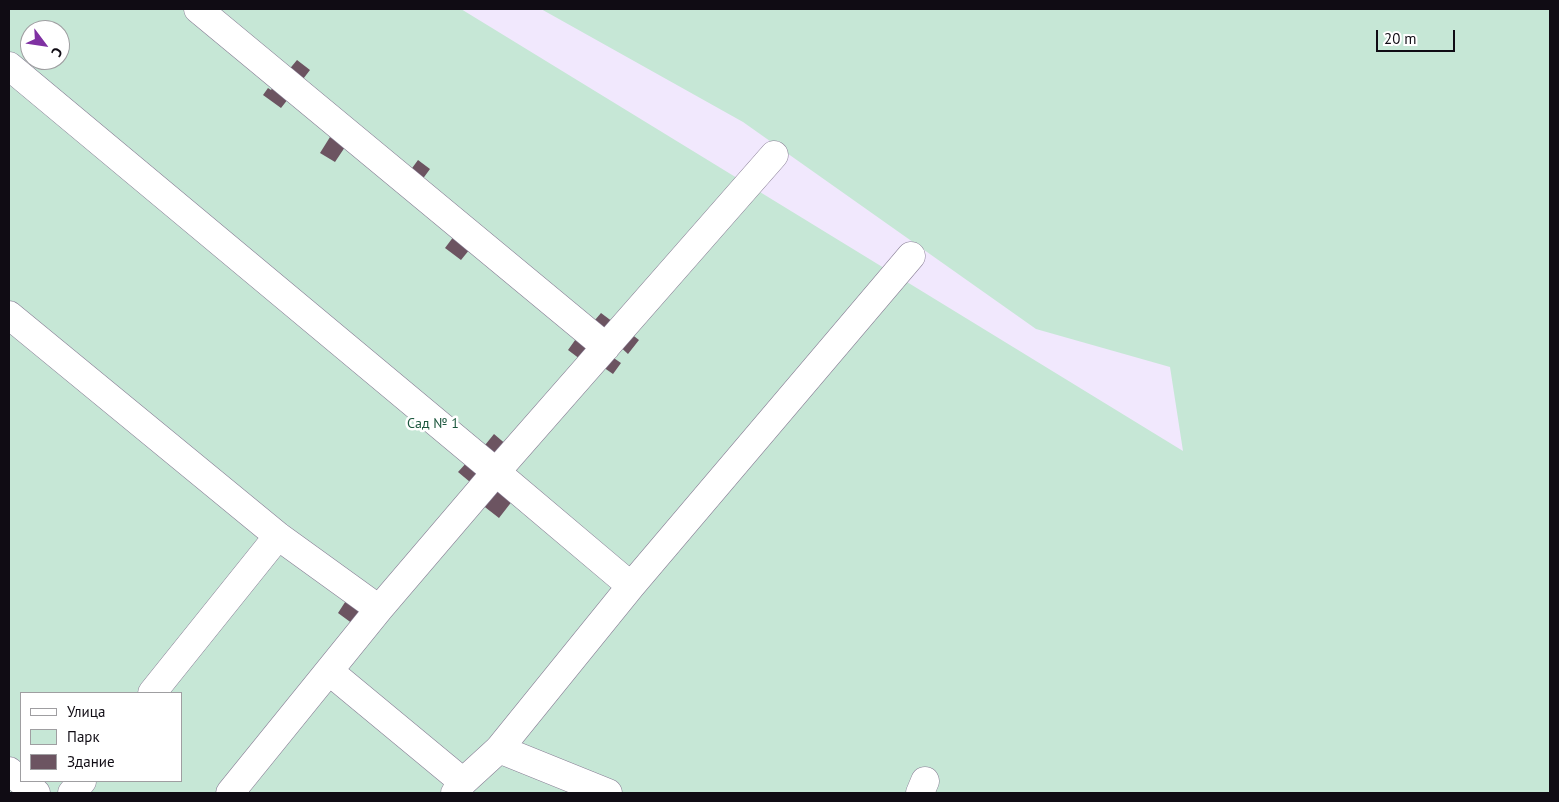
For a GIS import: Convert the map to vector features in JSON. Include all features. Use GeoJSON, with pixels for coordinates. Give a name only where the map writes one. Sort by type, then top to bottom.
{"type":"FeatureCollection","features":[{"type":"Feature","properties":{"kind":"lane"},"geometry":{"type":"LineString","coordinates":[[198,9],[606,347]]}},
{"type":"Feature","properties":{"kind":"lane"},"geometry":{"type":"LineString","coordinates":[[9,66],[631,586]]}},
{"type":"Feature","properties":{"kind":"lane"},"geometry":{"type":"LineString","coordinates":[[230,793],[379,609],[496,472],[774,155]]}},
{"type":"Feature","properties":{"kind":"lane"},"geometry":{"type":"LineString","coordinates":[[329,671],[459,788],[499,749],[631,586],[911,256]]}},
{"type":"Feature","properties":{"kind":"lane"},"geometry":{"type":"LineString","coordinates":[[9,315],[278,536],[379,609]]}},
{"type":"Feature","properties":{"kind":"lane"},"geometry":{"type":"LineString","coordinates":[[153,692],[278,536]]}},
{"type":"Feature","properties":{"kind":"lane"},"geometry":{"type":"LineString","coordinates":[[499,749],[608,793]]}},
{"type":"Feature","properties":{"kind":"lane"},"geometry":{"type":"LineString","coordinates":[[9,771],[20,780]]}},
{"type":"Feature","properties":{"kind":"lane"},"geometry":{"type":"LineString","coordinates":[[22,782],[36,793]]}},
{"type":"Feature","properties":{"kind":"lane"},"geometry":{"type":"LineString","coordinates":[[72,793],[81,782]]}},
{"type":"Feature","properties":{"kind":"green space","name":"Сад № 1"},"geometry":{"type":"Polygon","coordinates":[[[9,9],[461,9],[1183,451],[1170,367],[1036,329],[743,122],[541,9],[1550,9],[1550,793],[9,793],[9,9]]]}},
{"type":"Feature","properties":{"kind":"building"},"geometry":{"type":"Polygon","coordinates":[[[297,60],[310,70],[300,83],[287,72],[297,60]]]}},
{"type":"Feature","properties":{"kind":"building"},"geometry":{"type":"Polygon","coordinates":[[[276,83],[292,94],[281,108],[263,95],[268,88],[271,90],[276,83]]]}},
{"type":"Feature","properties":{"kind":"building"},"geometry":{"type":"Polygon","coordinates":[[[330,137],[345,147],[335,162],[320,153],[330,137]]]}},
{"type":"Feature","properties":{"kind":"building"},"geometry":{"type":"Polygon","coordinates":[[[418,160],[430,169],[419,184],[407,175],[418,160]]]}},
{"type":"Feature","properties":{"kind":"building"},"geometry":{"type":"Polygon","coordinates":[[[457,232],[474,244],[461,260],[445,248],[457,232]]]}},
{"type":"Feature","properties":{"kind":"building"},"geometry":{"type":"Polygon","coordinates":[[[601,313],[613,322],[601,337],[589,327],[601,313]]]}},
{"type":"Feature","properties":{"kind":"building"},"geometry":{"type":"Polygon","coordinates":[[[626,330],[639,340],[628,354],[615,342],[626,330]]]}},
{"type":"Feature","properties":{"kind":"building"},"geometry":{"type":"Polygon","coordinates":[[[578,336],[591,346],[580,359],[568,350],[578,336]]]}},
{"type":"Feature","properties":{"kind":"building"},"geometry":{"type":"Polygon","coordinates":[[[608,354],[621,363],[613,374],[600,365],[608,354]]]}},
{"type":"Feature","properties":{"kind":"building"},"geometry":{"type":"Polygon","coordinates":[[[494,434],[508,446],[496,461],[481,450],[494,434]]]}},
{"type":"Feature","properties":{"kind":"building"},"geometry":{"type":"Polygon","coordinates":[[[468,461],[480,471],[470,482],[458,472],[468,461]]]}},
{"type":"Feature","properties":{"kind":"building"},"geometry":{"type":"Polygon","coordinates":[[[496,485],[513,500],[499,518],[481,504],[496,485]]]}},
{"type":"Feature","properties":{"kind":"building"},"geometry":{"type":"Polygon","coordinates":[[[349,596],[365,607],[353,624],[338,613],[349,596]]]}}]}
